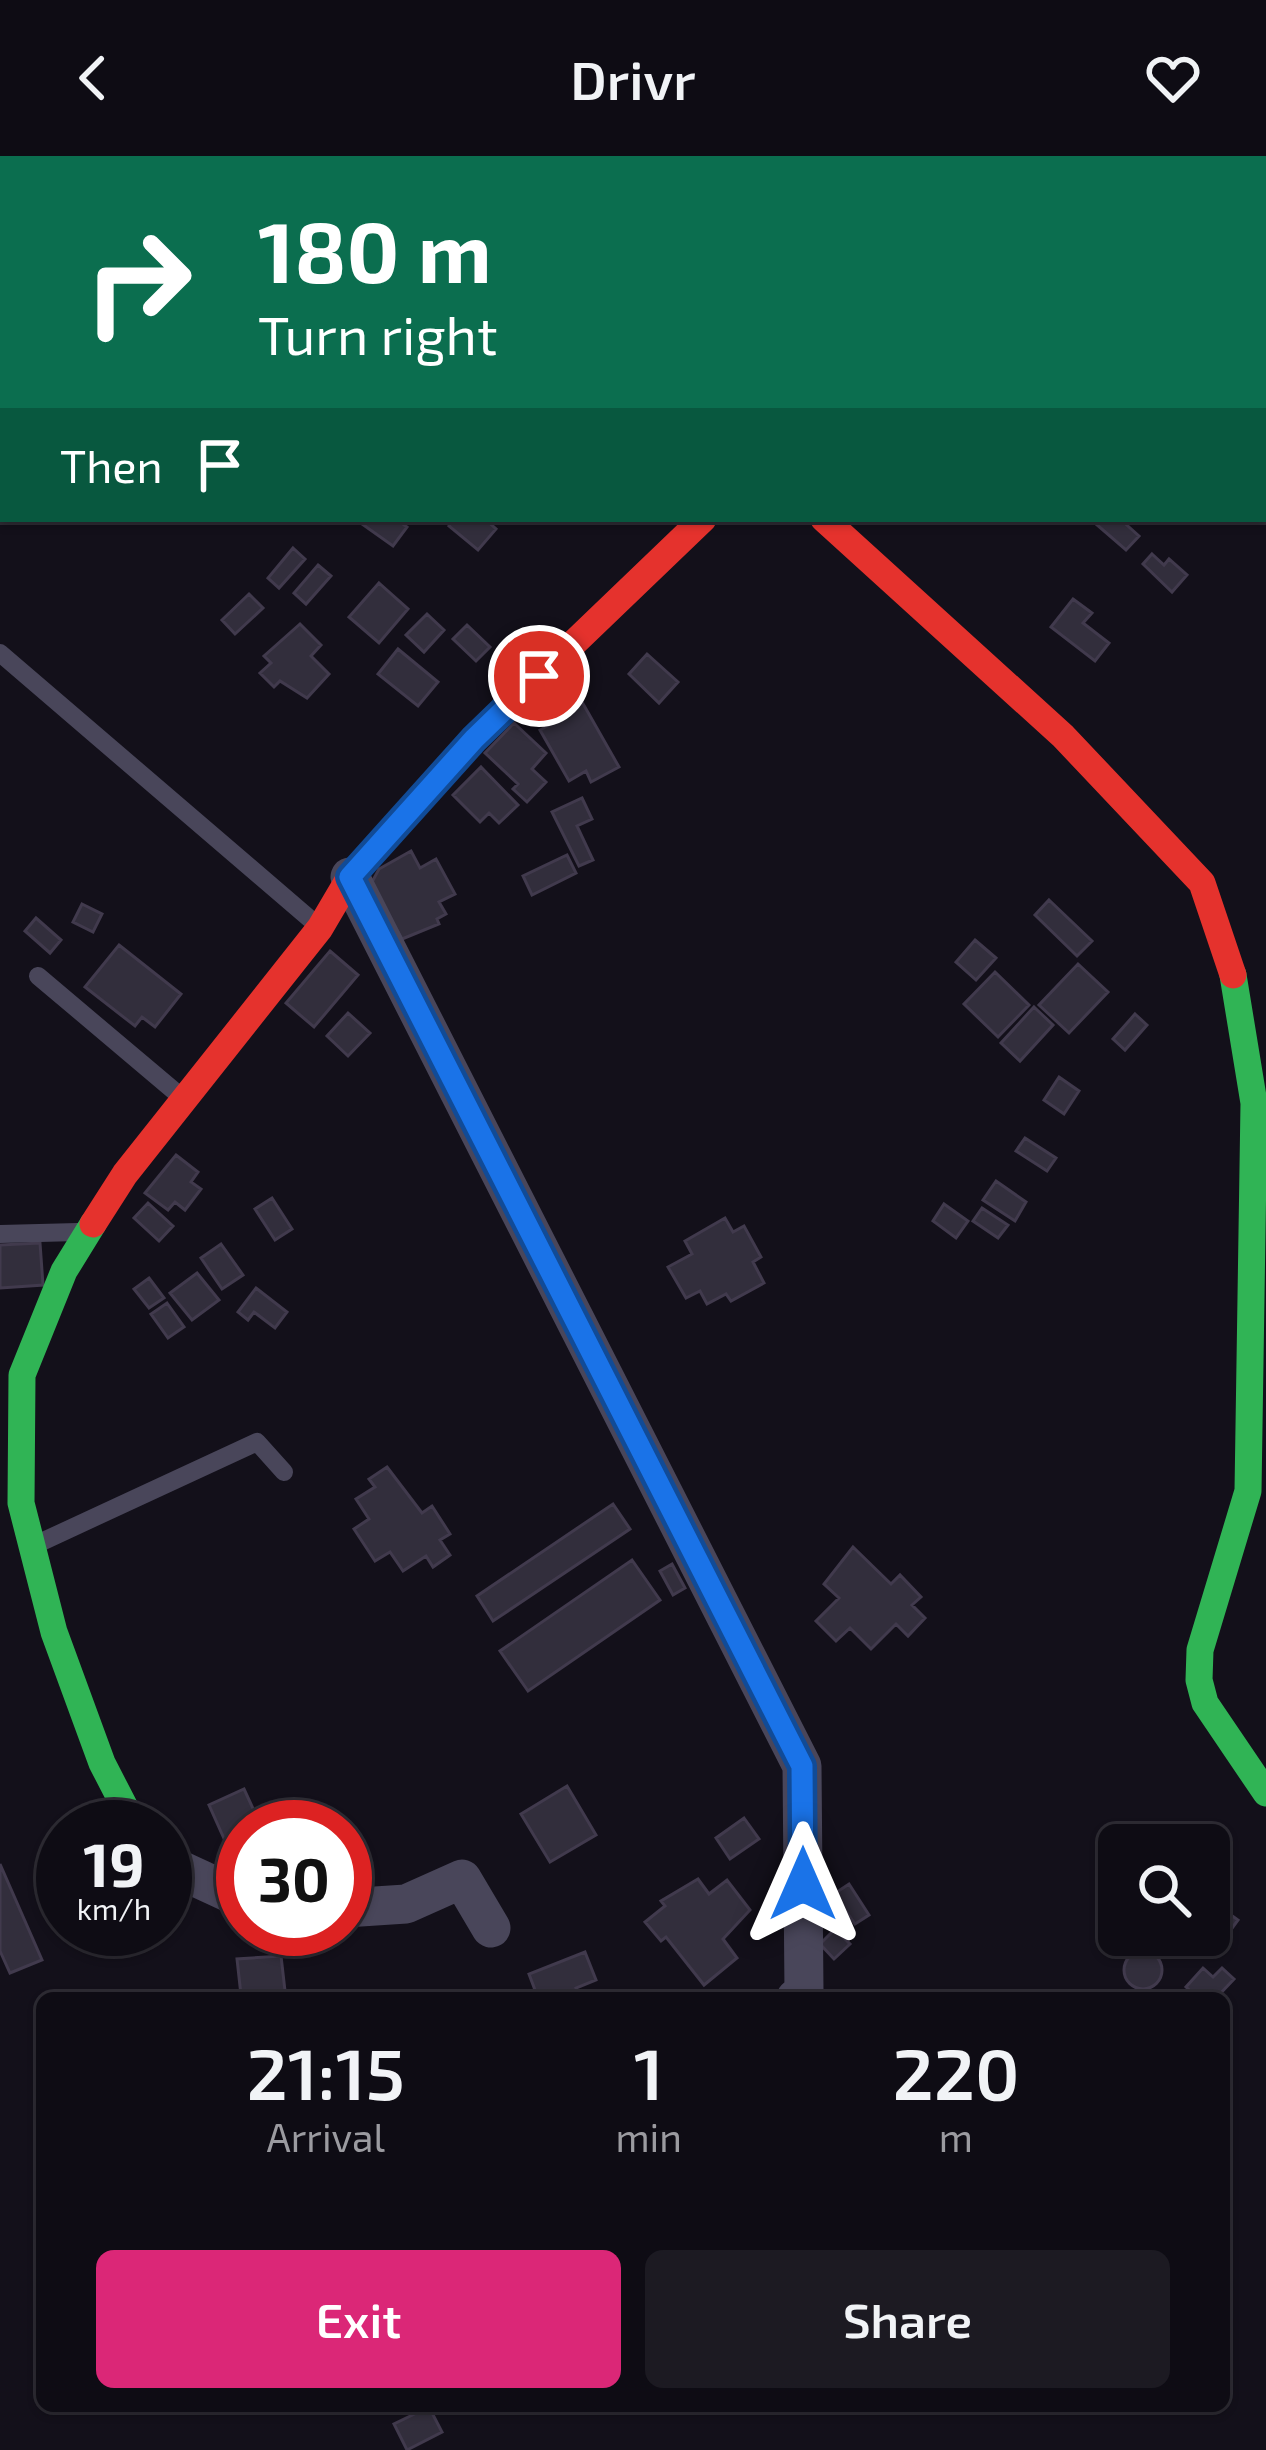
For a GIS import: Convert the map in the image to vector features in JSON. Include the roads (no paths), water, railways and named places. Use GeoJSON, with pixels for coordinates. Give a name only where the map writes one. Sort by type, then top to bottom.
{"type":"FeatureCollection","features":[{"type":"Feature","properties":{"kind":"street"},"geometry":{"type":"LineString","coordinates":[[122,1800],[94,1742],[55,1632],[21,1503],[22,1375],[64,1271],[183,1098],[320,928],[350,877],[474,739],[700,522]]}},
{"type":"Feature","properties":{"kind":"street"},"geometry":{"type":"LineString","coordinates":[[827,522],[1063,736],[1202,883],[1221,927],[1244,1016],[1254,1103],[1248,1491],[1200,1650],[1198,1680],[1205,1703],[1266,1793]]}},
{"type":"Feature","properties":{"kind":"street"},"geometry":{"type":"LineString","coordinates":[[350,877],[802,1766],[804,1992]]}},
{"type":"Feature","properties":{"kind":"street"},"geometry":{"type":"LineString","coordinates":[[372,1906],[406,1904],[462,1879],[491,1928]]}},
{"type":"Feature","properties":{"kind":"lane"},"geometry":{"type":"LineString","coordinates":[[0,653],[320,928]]}},
{"type":"Feature","properties":{"kind":"lane"},"geometry":{"type":"LineString","coordinates":[[38,976],[183,1098]]}},
{"type":"Feature","properties":{"kind":"lane"},"geometry":{"type":"LineString","coordinates":[[0,1234],[89,1232]]}},
{"type":"Feature","properties":{"kind":"lane"},"geometry":{"type":"LineString","coordinates":[[32,1546],[257,1442],[284,1472]]}}]}
